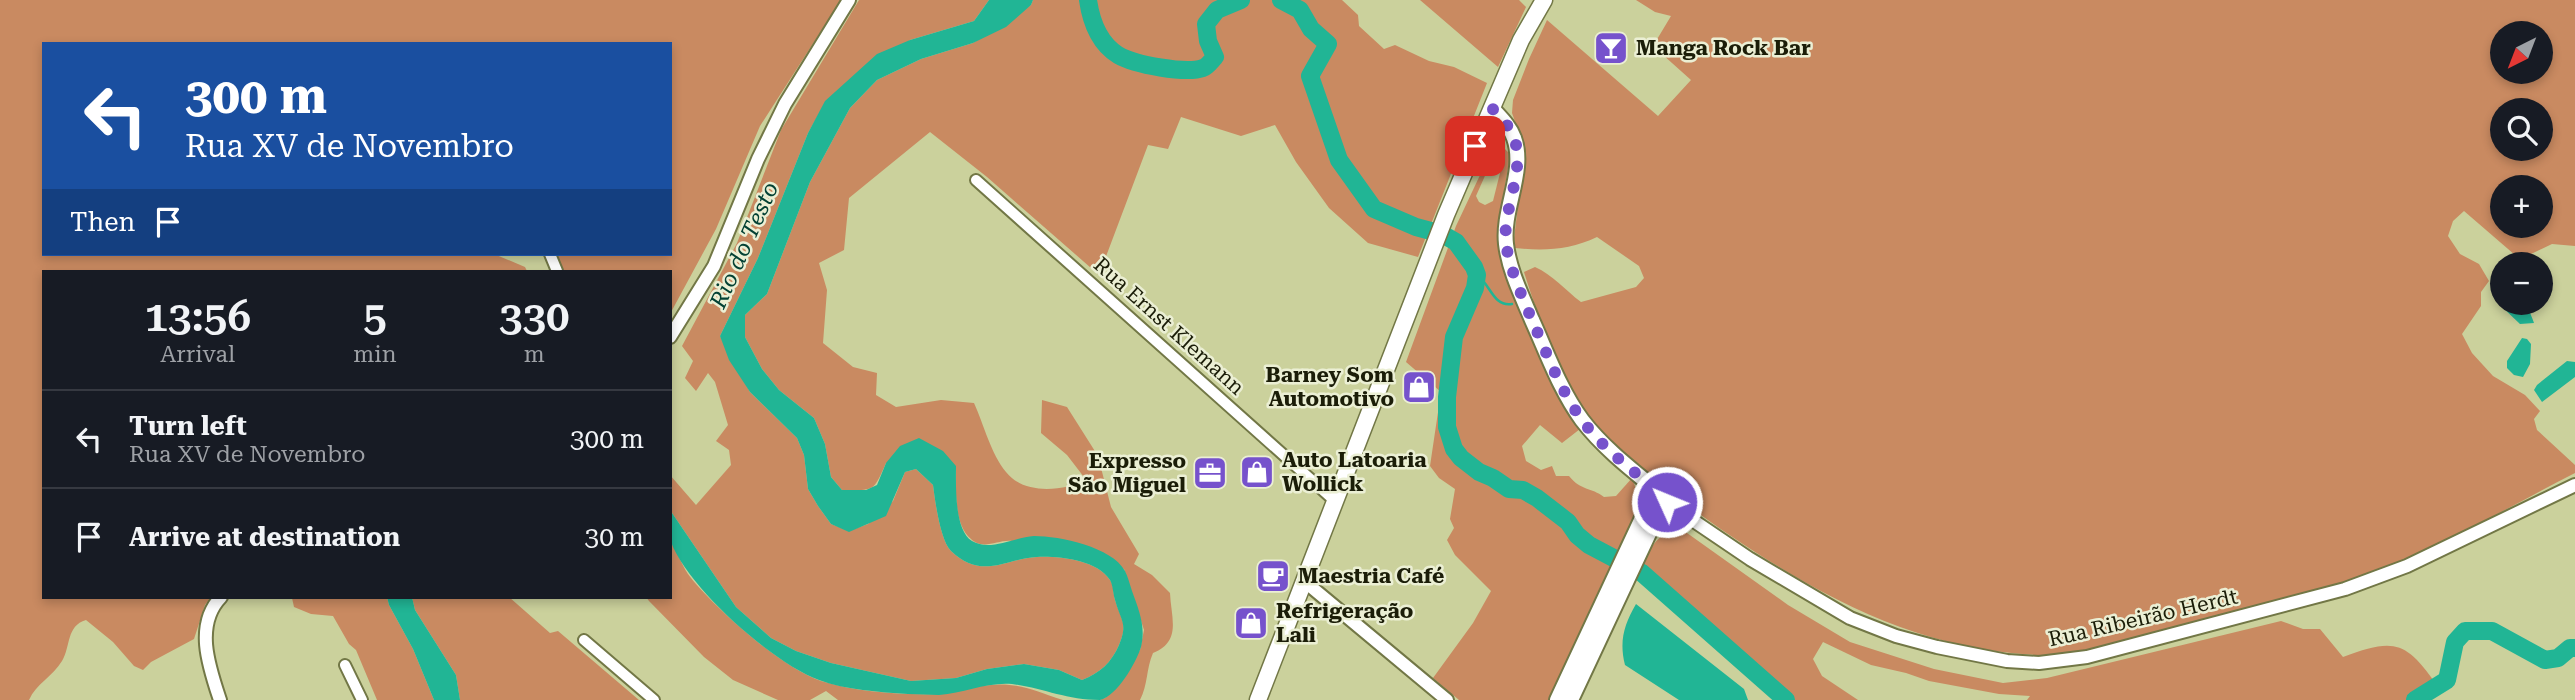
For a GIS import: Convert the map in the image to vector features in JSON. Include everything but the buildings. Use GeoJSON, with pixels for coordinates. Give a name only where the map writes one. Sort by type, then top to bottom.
{"type":"FeatureCollection","features":[{"type":"Feature","properties":{"kind":"main road"},"geometry":{"type":"LineString","coordinates":[[1258,700],[1446,215],[1521,40],[1544,0]]}},
{"type":"Feature","properties":{"kind":"main road","name":"Rua Ribeirão Herdt"},"geometry":{"type":"LineString","coordinates":[[1492,108],[1509,128],[1517,152],[1506,241],[1522,297],[1571,402],[1594,434],[1639,475],[1657,504]]}},
{"type":"Feature","properties":{"kind":"main road"},"geometry":{"type":"LineString","coordinates":[[1557,700],[1657,504]]}},
{"type":"Feature","properties":{"kind":"main road"},"geometry":{"type":"LineString","coordinates":[[1571,700],[1623,573]]}},
{"type":"Feature","properties":{"kind":"street"},"geometry":{"type":"LineString","coordinates":[[672,334],[714,266],[758,159],[785,104],[849,0]]}},
{"type":"Feature","properties":{"kind":"street","name":"Rua Ernst Klemann"},"geometry":{"type":"LineString","coordinates":[[976,180],[1335,501]]}},
{"type":"Feature","properties":{"kind":"street","name":"Rua Ribeirão Herdt"},"geometry":{"type":"LineString","coordinates":[[1657,504],[1688,517],[1824,605],[1873,628],[1976,656],[2039,663],[2087,657],[2357,585],[2407,566],[2575,485]]}},
{"type":"Feature","properties":{"kind":"street"},"geometry":{"type":"LineString","coordinates":[[1304,581],[1447,700]]}},
{"type":"Feature","properties":{"kind":"street"},"geometry":{"type":"LineString","coordinates":[[220,599],[209,616],[205,640],[220,700]]}},
{"type":"Feature","properties":{"kind":"street"},"geometry":{"type":"LineString","coordinates":[[584,640],[654,700]]}},
{"type":"Feature","properties":{"kind":"street"},"geometry":{"type":"LineString","coordinates":[[345,666],[362,700]]}},
{"type":"Feature","properties":{"kind":"shaded area"},"geometry":{"type":"Polygon","coordinates":[[[0,0],[841,0],[760,126],[716,229],[672,310],[672,270],[561,270],[557,256],[672,256],[672,42],[42,42],[42,256],[499,256],[526,270],[42,270],[42,599],[210,599],[194,639],[151,662],[143,670],[134,666],[113,642],[86,620],[75,627],[62,661],[29,700],[0,700],[0,0]]]}},
{"type":"Feature","properties":{"kind":"shaded area"},"geometry":{"type":"Polygon","coordinates":[[[859,0],[989,0],[974,21],[910,40],[826,101],[808,133],[758,258],[720,336],[750,392],[797,438],[804,455],[808,489],[831,524],[849,531],[868,524],[893,501],[905,472],[916,469],[933,485],[947,546],[962,560],[973,565],[994,566],[1026,558],[1056,557],[1087,564],[1104,573],[1112,584],[1123,622],[1123,632],[1112,657],[1100,671],[1082,680],[1059,670],[1024,664],[987,669],[956,678],[911,681],[831,663],[796,651],[771,638],[736,607],[672,513],[672,477],[696,505],[731,465],[729,450],[716,441],[728,425],[715,382],[708,373],[696,391],[685,378],[693,361],[682,346],[737,243],[781,130],[859,0]]]}},
{"type":"Feature","properties":{"kind":"shaded area"},"geometry":{"type":"Polygon","coordinates":[[[1033,0],[1342,0],[1358,15],[1359,26],[1384,49],[1395,45],[1429,61],[1454,67],[1487,83],[1418,257],[1368,243],[1329,208],[1296,162],[1275,125],[1241,136],[1181,117],[1168,149],[1148,145],[1099,275],[987,177],[930,132],[849,198],[844,250],[819,263],[827,290],[823,343],[853,367],[877,373],[876,395],[896,407],[941,400],[974,403],[1001,465],[1014,480],[1034,488],[1067,487],[1087,481],[1067,455],[1041,433],[1042,400],[1067,407],[1098,456],[1111,507],[1139,554],[1134,564],[1152,575],[1170,593],[1173,628],[1168,642],[1153,653],[1140,700],[1099,700],[1105,698],[1140,650],[1144,630],[1124,569],[1012,541],[981,544],[971,539],[958,515],[956,466],[886,463],[871,488],[842,490],[831,477],[825,444],[814,418],[779,390],[762,369],[745,337],[745,315],[767,294],[810,182],[850,108],[877,80],[921,59],[973,43],[1031,5],[1033,0]]]}},
{"type":"Feature","properties":{"kind":"shaded area"},"geometry":{"type":"Polygon","coordinates":[[[1420,0],[1519,0],[1526,7],[1498,67],[1420,0]]]}},
{"type":"Feature","properties":{"kind":"shaded area"},"geometry":{"type":"Polygon","coordinates":[[[1636,0],[2575,0],[2575,246],[2552,244],[2535,252],[2512,252],[2495,238],[2553,238],[2553,175],[2490,175],[2490,233],[2464,211],[2453,221],[2448,236],[2460,254],[2479,264],[2489,281],[2481,292],[2481,306],[2462,334],[2472,353],[2493,376],[2525,395],[2540,411],[2534,419],[2537,430],[2575,465],[2575,473],[2446,541],[2366,575],[2299,596],[2094,650],[2038,655],[1995,651],[1954,643],[1876,618],[1839,600],[1767,559],[1693,509],[1605,436],[1581,406],[1552,349],[1524,272],[1535,267],[1541,270],[1581,302],[1636,287],[1644,278],[1639,266],[1597,237],[1577,245],[1557,248],[1515,248],[1525,150],[1512,113],[1513,100],[1547,20],[1658,116],[1691,80],[1653,46],[1671,16],[1655,12],[1636,0]]]}},
{"type":"Feature","properties":{"kind":"shaded area"},"geometry":{"type":"Polygon","coordinates":[[[1500,144],[1509,153],[1499,221],[1499,253],[1518,303],[1565,405],[1580,429],[1562,443],[1540,425],[1522,446],[1526,461],[1541,470],[1552,466],[1556,476],[1569,476],[1578,484],[1604,497],[1616,496],[1632,478],[1639,497],[1636,514],[1548,700],[1459,700],[1433,678],[1473,623],[1491,591],[1455,555],[1447,540],[1454,528],[1450,519],[1455,489],[1439,478],[1430,466],[1441,392],[1406,362],[1456,226],[1489,156],[1500,144]],[[1494,164],[1488,169],[1476,196],[1479,202],[1485,205],[1493,201],[1500,168],[1494,164]]]}},
{"type":"Feature","properties":{"kind":"shaded area"},"geometry":{"type":"Polygon","coordinates":[[[1672,530],[1687,533],[1788,605],[1850,642],[1934,669],[2003,683],[2047,678],[2281,621],[2303,629],[2320,629],[2343,657],[2374,647],[2396,647],[2406,651],[2436,684],[2426,700],[2027,700],[2030,696],[1999,694],[1929,681],[1871,665],[1823,642],[1813,659],[1822,676],[1858,700],[1788,700],[1781,693],[1758,682],[1707,640],[1684,614],[1636,579],[1654,544],[1672,530]]]}},
{"type":"Feature","properties":{"kind":"shaded area"},"geometry":{"type":"Polygon","coordinates":[[[672,545],[691,578],[733,621],[788,664],[821,681],[864,690],[908,694],[942,694],[1000,684],[1030,689],[1063,700],[838,700],[826,691],[810,700],[778,700],[733,680],[704,657],[648,599],[672,599],[672,545]]]}},
{"type":"Feature","properties":{"kind":"shaded area"},"geometry":{"type":"Polygon","coordinates":[[[292,599],[388,599],[413,649],[434,700],[377,700],[356,650],[349,644],[333,616],[311,614],[294,607],[292,599]]]}},
{"type":"Feature","properties":{"kind":"shaded area"},"geometry":{"type":"Polygon","coordinates":[[[412,599],[511,599],[550,633],[558,631],[639,700],[460,700],[456,675],[415,610],[412,599]]]}},
{"type":"Feature","properties":{"kind":"water"},"geometry":{"type":"Polygon","coordinates":[[[989,0],[1033,0],[1031,5],[1006,27],[973,43],[921,59],[877,80],[850,108],[810,182],[767,294],[745,315],[745,337],[762,369],[779,390],[814,418],[825,444],[831,477],[842,490],[866,490],[877,485],[886,463],[900,446],[919,438],[943,451],[956,466],[959,517],[966,535],[972,541],[987,545],[1034,536],[1057,538],[1097,549],[1118,563],[1126,573],[1139,612],[1142,640],[1125,678],[1113,692],[1100,700],[1076,698],[1012,684],[935,695],[863,690],[819,680],[779,658],[734,622],[695,581],[672,544],[672,513],[736,607],[771,638],[796,651],[831,663],[911,681],[956,678],[987,669],[1024,664],[1059,670],[1082,680],[1104,667],[1116,651],[1122,638],[1123,622],[1111,582],[1104,573],[1087,564],[1056,557],[1026,558],[994,566],[973,565],[962,560],[947,546],[933,485],[916,469],[905,472],[886,516],[849,532],[831,524],[808,489],[804,455],[797,438],[750,392],[729,360],[720,336],[758,258],[808,133],[825,101],[877,54],[910,40],[974,21],[989,0]]]}},
{"type":"Feature","properties":{"kind":"water"},"geometry":{"type":"Polygon","coordinates":[[[2511,315],[2531,315],[2534,323],[2520,324],[2511,315]]]}},
{"type":"Feature","properties":{"kind":"water"},"geometry":{"type":"Polygon","coordinates":[[[2522,338],[2531,344],[2530,364],[2523,377],[2514,375],[2507,368],[2507,361],[2522,338]]]}},
{"type":"Feature","properties":{"kind":"water"},"geometry":{"type":"Polygon","coordinates":[[[2567,361],[2575,362],[2575,377],[2542,402],[2534,390],[2537,385],[2567,361]]]}},
{"type":"Feature","properties":{"kind":"water"},"geometry":{"type":"Polygon","coordinates":[[[388,599],[412,599],[415,610],[456,675],[460,700],[434,700],[413,649],[388,599]]]}},
{"type":"Feature","properties":{"kind":"water"},"geometry":{"type":"Polygon","coordinates":[[[1636,604],[1744,689],[1748,700],[1679,700],[1625,665],[1622,648],[1624,633],[1636,604]]]}},
{"type":"Feature","properties":{"kind":"waterway"},"geometry":{"type":"LineString","coordinates":[[1088,0],[1097,31],[1111,50],[1126,59],[1148,65],[1185,70],[1203,68],[1215,57],[1208,41],[1206,24],[1217,10],[1241,0]]}},
{"type":"Feature","properties":{"kind":"waterway"},"geometry":{"type":"LineString","coordinates":[[1281,0],[1300,10],[1311,29],[1328,44],[1310,76],[1339,160],[1374,209],[1416,227],[1442,234],[1456,242],[1474,267],[1477,275],[1475,288],[1454,337],[1447,397],[1447,427],[1454,449],[1479,472],[1509,489],[1523,490],[1537,498],[1568,522],[1577,535],[1589,545],[1642,573],[1786,700]]}},
{"type":"Feature","properties":{"kind":"waterway"},"geometry":{"type":"LineString","coordinates":[[1477,275],[1496,299],[1512,304]]}},
{"type":"Feature","properties":{"kind":"waterway"},"geometry":{"type":"LineString","coordinates":[[2415,700],[2447,680],[2455,642],[2465,631],[2492,631],[2545,660],[2558,658],[2570,648],[2575,648]]}},
{"type":"Feature","properties":{"kind":"place","name":"Manga Rock Bar"},"geometry":{"type":"Point","coordinates":[1611,48]}},
{"type":"Feature","properties":{"kind":"place","name":"Barney Som Automotivo"},"geometry":{"type":"Point","coordinates":[1419,387]}},
{"type":"Feature","properties":{"kind":"place","name":"Auto Latoaria Wollick"},"geometry":{"type":"Point","coordinates":[1257,472]}},
{"type":"Feature","properties":{"kind":"place","name":"Expresso São Miguel"},"geometry":{"type":"Point","coordinates":[1210,473]}},
{"type":"Feature","properties":{"kind":"place","name":"Maestria Café"},"geometry":{"type":"Point","coordinates":[1273,576]}},
{"type":"Feature","properties":{"kind":"place","name":"Refrigeração Lali"},"geometry":{"type":"Point","coordinates":[1251,623]}},
{"type":"Feature","properties":{"kind":"route"},"geometry":{"type":"LineString","coordinates":[[1475,146],[1492,108],[1509,128],[1517,152],[1506,241],[1514,275],[1538,334],[1559,380],[1582,420],[1608,447],[1664,496],[1667,502]]}},
{"type":"Feature","properties":{"kind":"water label","name":"Rio do Testo"},"geometry":{"type":"Point","coordinates":[744,245]}}]}
